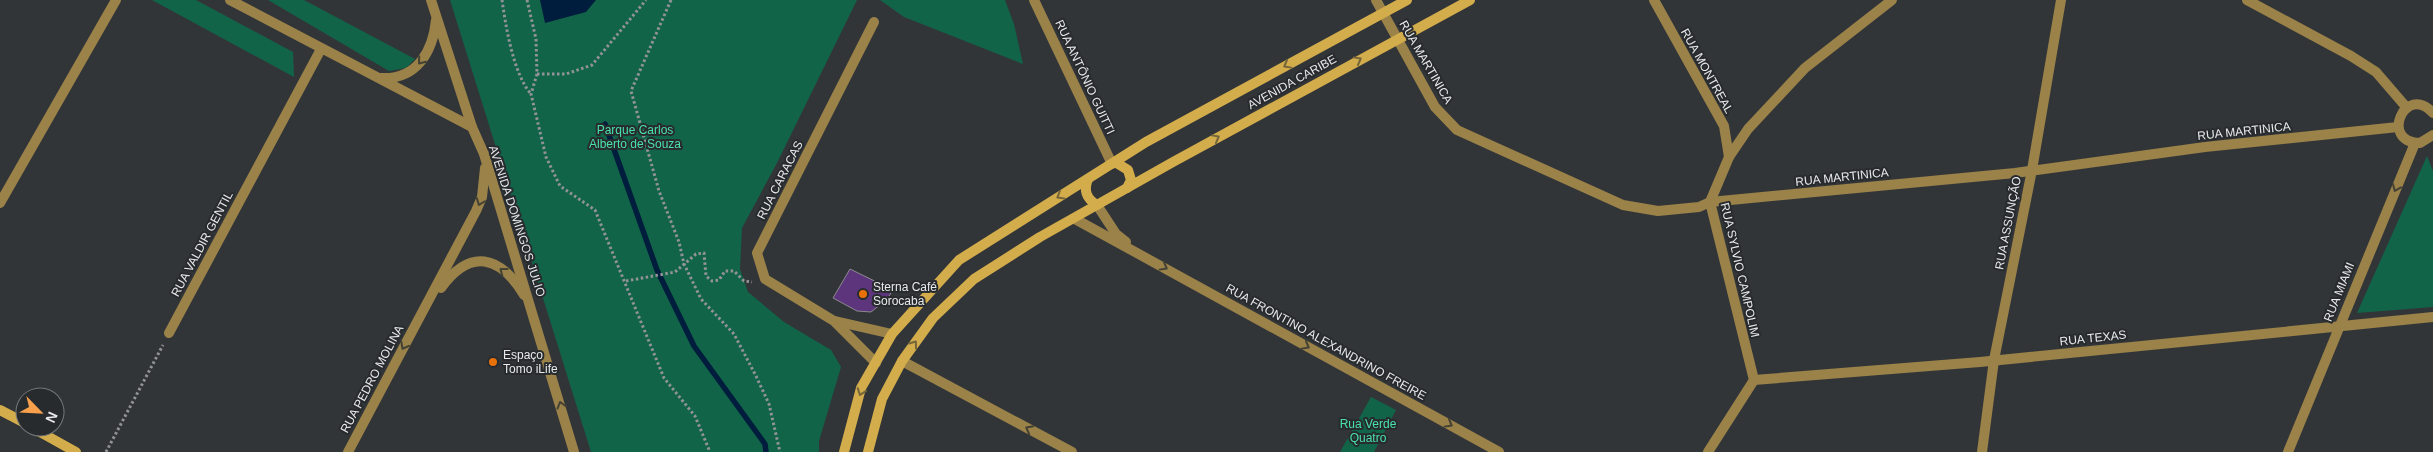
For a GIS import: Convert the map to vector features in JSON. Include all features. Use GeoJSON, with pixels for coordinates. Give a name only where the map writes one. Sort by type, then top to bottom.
{"type":"FeatureCollection","features":[{"type":"Feature","properties":{"kind":"street"},"geometry":{"type":"LineString","coordinates":[[0,203],[116,0]]}},
{"type":"Feature","properties":{"kind":"street"},"geometry":{"type":"LineString","coordinates":[[230,0],[472,127]]}},
{"type":"Feature","properties":{"kind":"street","name":"AVENIDA DOMINGOS JULIO"},"geometry":{"type":"LineString","coordinates":[[432,0],[472,127],[484,154],[574,452]]}},
{"type":"Feature","properties":{"kind":"street","name":"RUA ANTÔNIO GUITTI"},"geometry":{"type":"LineString","coordinates":[[1034,0],[1114,163]]}},
{"type":"Feature","properties":{"kind":"street","name":"RUA MARTINICA"},"geometry":{"type":"LineString","coordinates":[[1376,0],[1435,107],[1457,130],[1623,204],[1658,211],[1698,207],[1710,202],[2032,170],[2205,147],[2398,128]]}},
{"type":"Feature","properties":{"kind":"street","name":"AVENIDA CARIBE"},"geometry":{"type":"LineString","coordinates":[[844,452],[861,388],[892,334],[959,260],[1146,142],[1407,0]]}},
{"type":"Feature","properties":{"kind":"street","name":"AVENIDA CARIBE"},"geometry":{"type":"LineString","coordinates":[[868,452],[882,399],[902,361],[933,318],[974,279],[1040,237],[1470,0]]}},
{"type":"Feature","properties":{"kind":"street","name":"RUA MONTREAL"},"geometry":{"type":"LineString","coordinates":[[1654,0],[1724,126],[1729,157]]}},
{"type":"Feature","properties":{"kind":"street","name":"RUA SYLVIO CAMPOLIM"},"geometry":{"type":"LineString","coordinates":[[1754,380],[1710,202],[1729,157],[1748,129],[1805,68],[1892,0]]}},
{"type":"Feature","properties":{"kind":"street","name":"RUA ASSUNÇÃO"},"geometry":{"type":"LineString","coordinates":[[1982,452],[1994,360],[2032,170],[2061,0]]}},
{"type":"Feature","properties":{"kind":"street"},"geometry":{"type":"LineString","coordinates":[[2247,0],[2351,56],[2376,72],[2407,108]]}},
{"type":"Feature","properties":{"kind":"street"},"geometry":{"type":"LineString","coordinates":[[379,78],[403,75],[413,70],[423,60],[434,36],[436,16]]}},
{"type":"Feature","properties":{"kind":"street","name":"RUA CARACAS"},"geometry":{"type":"LineString","coordinates":[[765,279],[756,253],[874,22]]}},
{"type":"Feature","properties":{"kind":"street","name":"RUA VALDIR GENTIL"},"geometry":{"type":"LineString","coordinates":[[169,333],[321,49]]}},
{"type":"Feature","properties":{"kind":"street"},"geometry":{"type":"LineString","coordinates":[[2432,108],[2418,104],[2407,108],[2400,116],[2398,128],[2404,138],[2414,143],[2425,142],[2433,136]]}},
{"type":"Feature","properties":{"kind":"street","name":"RUA MIAMI"},"geometry":{"type":"LineString","coordinates":[[2288,452],[2414,143]]}},
{"type":"Feature","properties":{"kind":"street","name":"RUA PEDRO MOLINA"},"geometry":{"type":"LineString","coordinates":[[348,452],[418,318],[468,228],[482,197],[485,179],[484,154]]}},
{"type":"Feature","properties":{"kind":"street"},"geometry":{"type":"LineString","coordinates":[[1114,163],[1128,170],[1130,180],[1128,188]]}},
{"type":"Feature","properties":{"kind":"street"},"geometry":{"type":"LineString","coordinates":[[1088,179],[1085,186],[1086,193],[1090,201],[1097,205]]}},
{"type":"Feature","properties":{"kind":"street","name":"RUA FRONTINO ALEXANDRINO FREIRE"},"geometry":{"type":"LineString","coordinates":[[1097,205],[1116,234],[1141,255]]}},
{"type":"Feature","properties":{"kind":"street","name":"RUA FRONTINO ALEXANDRINO FREIRE"},"geometry":{"type":"LineString","coordinates":[[1075,219],[1499,452]]}},
{"type":"Feature","properties":{"kind":"street","name":"RUA PEDRO MOLINA"},"geometry":{"type":"LineString","coordinates":[[418,318],[449,277],[462,265],[473,262],[486,262],[502,268],[516,282],[532,309]]}},
{"type":"Feature","properties":{"kind":"street"},"geometry":{"type":"LineString","coordinates":[[765,279],[834,321],[876,363]]}},
{"type":"Feature","properties":{"kind":"street","name":"RUA TEXAS"},"geometry":{"type":"LineString","coordinates":[[1754,380],[1994,360],[2433,317]]}},
{"type":"Feature","properties":{"kind":"street"},"geometry":{"type":"LineString","coordinates":[[834,321],[892,334]]}},
{"type":"Feature","properties":{"kind":"street"},"geometry":{"type":"LineString","coordinates":[[902,361],[1072,452]]}},
{"type":"Feature","properties":{"kind":"street"},"geometry":{"type":"LineString","coordinates":[[1708,452],[1754,380]]}},
{"type":"Feature","properties":{"kind":"street"},"geometry":{"type":"LineString","coordinates":[[0,410],[15,418]]}},
{"type":"Feature","properties":{"kind":"street"},"geometry":{"type":"LineString","coordinates":[[49,437],[76,452]]}},
{"type":"Feature","properties":{"kind":"path"},"geometry":{"type":"LineString","coordinates":[[502,0],[507,29],[524,85],[531,94],[546,157],[560,186],[595,210],[612,254],[626,281],[643,330],[664,378],[695,416],[710,452]]}},
{"type":"Feature","properties":{"kind":"path"},"geometry":{"type":"LineString","coordinates":[[527,0],[536,39],[537,74],[531,94]]}},
{"type":"Feature","properties":{"kind":"path"},"geometry":{"type":"LineString","coordinates":[[537,74],[566,74],[592,65],[609,47],[646,0]]}},
{"type":"Feature","properties":{"kind":"path"},"geometry":{"type":"LineString","coordinates":[[671,0],[631,91],[659,190],[679,242],[684,264],[701,299],[734,334],[756,376],[769,404],[780,452]]}},
{"type":"Feature","properties":{"kind":"path"},"geometry":{"type":"LineString","coordinates":[[626,281],[675,272],[696,254],[704,253],[706,276],[712,280],[719,280],[725,271],[734,271],[744,282],[765,279]]}},
{"type":"Feature","properties":{"kind":"path"},"geometry":{"type":"LineString","coordinates":[[106,452],[169,333]]}},
{"type":"Feature","properties":{"kind":"green space"},"geometry":{"type":"Polygon","coordinates":[[[152,0],[196,0],[293,52],[294,77],[152,0]]]}},
{"type":"Feature","properties":{"kind":"green space"},"geometry":{"type":"Polygon","coordinates":[[[268,0],[304,0],[415,59],[406,68],[389,71],[268,0]]]}},
{"type":"Feature","properties":{"kind":"green space","name":"Parque Carlos Alberto de Souza"},"geometry":{"type":"Polygon","coordinates":[[[450,0],[857,0],[777,163],[742,228],[740,269],[748,292],[784,322],[831,350],[841,367],[819,441],[819,452],[591,452],[450,0]]]}},
{"type":"Feature","properties":{"kind":"green space"},"geometry":{"type":"Polygon","coordinates":[[[880,0],[1005,0],[1014,24],[1023,64],[904,17],[880,0]]]}},
{"type":"Feature","properties":{"kind":"green space"},"geometry":{"type":"Polygon","coordinates":[[[2427,156],[2433,171],[2433,307],[2357,313],[2427,156]]]}},
{"type":"Feature","properties":{"kind":"green space","name":"Rua Verde Quatro"},"geometry":{"type":"Polygon","coordinates":[[[1371,397],[1396,410],[1374,452],[1340,452],[1371,397]]]}},
{"type":"Feature","properties":{"kind":"water"},"geometry":{"type":"Polygon","coordinates":[[[540,0],[596,0],[586,12],[545,23],[540,0]]]}},
{"type":"Feature","properties":{"kind":"building","name":"Sterna Café Sorocaba"},"geometry":{"type":"Polygon","coordinates":[[[850,269],[893,290],[887,299],[871,312],[857,311],[833,298],[850,269]]]}},
{"type":"Feature","properties":{"kind":"waterway"},"geometry":{"type":"LineString","coordinates":[[605,124],[657,270],[694,346],[765,444],[766,452]]}},
{"type":"Feature","properties":{"kind":"place","name":"Sterna Café Sorocaba"},"geometry":{"type":"Point","coordinates":[863,294]}},
{"type":"Feature","properties":{"kind":"place","name":"Espaço Tomo iLife"},"geometry":{"type":"Point","coordinates":[493,362]}}]}
